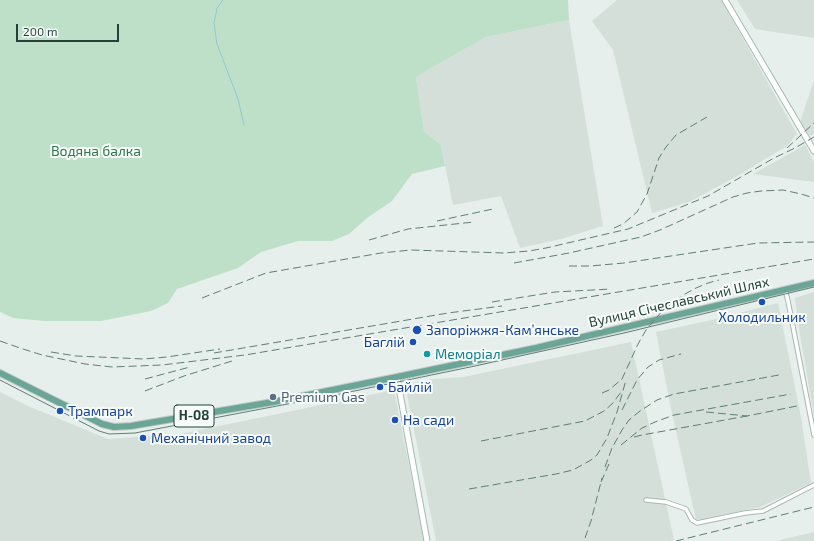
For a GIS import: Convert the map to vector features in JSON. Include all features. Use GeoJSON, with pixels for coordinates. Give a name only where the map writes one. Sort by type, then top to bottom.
{"type":"FeatureCollection","features":[{"type":"Feature","properties":{"kind":"main road"},"geometry":{"type":"LineString","coordinates":[[725,0],[814,151]]}},
{"type":"Feature","properties":{"kind":"main road","name":"Вулиця Січеславський Шлях"},"geometry":{"type":"LineString","coordinates":[[0,373],[95,421],[114,427],[144,424],[208,414],[397,377],[551,344],[814,282]]}},
{"type":"Feature","properties":{"kind":"main road"},"geometry":{"type":"LineString","coordinates":[[397,377],[427,541]]}},
{"type":"Feature","properties":{"kind":"street"},"geometry":{"type":"LineString","coordinates":[[785,289],[814,435]]}},
{"type":"Feature","properties":{"kind":"street"},"geometry":{"type":"LineString","coordinates":[[646,500],[666,502],[686,509],[692,520],[697,523],[744,513],[763,511],[814,485]]}},
{"type":"Feature","properties":{"kind":"shaded area"},"geometry":{"type":"Polygon","coordinates":[[[617,0],[721,0],[797,134],[787,146],[734,178],[689,202],[652,213],[613,50],[592,21],[617,0]]]}},
{"type":"Feature","properties":{"kind":"shaded area"},"geometry":{"type":"Polygon","coordinates":[[[737,0],[814,0],[814,38],[755,29],[737,0]]]}},
{"type":"Feature","properties":{"kind":"shaded area"},"geometry":{"type":"Polygon","coordinates":[[[569,20],[603,226],[561,239],[520,248],[501,196],[453,205],[441,145],[424,131],[416,77],[486,37],[569,20]]]}},
{"type":"Feature","properties":{"kind":"shaded area"},"geometry":{"type":"Polygon","coordinates":[[[814,80],[814,134],[810,136],[800,122],[814,80]]]}},
{"type":"Feature","properties":{"kind":"shaded area"},"geometry":{"type":"Polygon","coordinates":[[[805,145],[814,162],[814,182],[753,174],[805,145]]]}},
{"type":"Feature","properties":{"kind":"shaded area"},"geometry":{"type":"Polygon","coordinates":[[[814,292],[814,416],[795,298],[814,292]]]}},
{"type":"Feature","properties":{"kind":"shaded area"},"geometry":{"type":"Polygon","coordinates":[[[778,303],[801,417],[811,483],[760,507],[696,520],[670,404],[656,332],[716,319],[778,303]]]}},
{"type":"Feature","properties":{"kind":"shaded area"},"geometry":{"type":"Polygon","coordinates":[[[631,342],[674,540],[436,541],[405,384],[433,379],[463,377],[631,342]]]}},
{"type":"Feature","properties":{"kind":"shaded area"},"geometry":{"type":"Polygon","coordinates":[[[394,390],[424,541],[0,541],[0,392],[28,406],[108,439],[180,434],[394,390]]]}},
{"type":"Feature","properties":{"kind":"shaded area"},"geometry":{"type":"Polygon","coordinates":[[[814,532],[814,541],[776,541],[814,532]]]}},
{"type":"Feature","properties":{"kind":"green space","name":"Водяна балка"},"geometry":{"type":"Polygon","coordinates":[[[0,0],[568,0],[569,20],[486,37],[416,77],[424,131],[441,145],[445,166],[412,174],[392,201],[367,218],[349,234],[332,241],[298,241],[261,252],[238,268],[177,289],[168,303],[151,311],[101,321],[44,321],[13,318],[0,312],[0,0]]]}},
{"type":"Feature","properties":{"kind":"waterway"},"geometry":{"type":"LineString","coordinates":[[223,0],[217,8],[214,23],[217,44],[238,99],[244,125]]}},
{"type":"Feature","properties":{"kind":"tram line"},"geometry":{"type":"LineString","coordinates":[[0,380],[99,431],[109,434],[135,433],[335,395],[475,366],[624,333],[814,287]]}},
{"type":"Feature","properties":{"kind":"railway"},"geometry":{"type":"LineString","coordinates":[[614,228],[623,224],[637,212],[647,194],[659,158],[676,135],[707,117]]}},
{"type":"Feature","properties":{"kind":"railway"},"geometry":{"type":"LineString","coordinates":[[787,148],[814,123]]}},
{"type":"Feature","properties":{"kind":"railway"},"geometry":{"type":"LineString","coordinates":[[202,298],[266,273],[381,253],[411,250],[504,253],[529,251],[628,229],[708,196],[814,137]]}},
{"type":"Feature","properties":{"kind":"railway"},"geometry":{"type":"LineString","coordinates":[[514,263],[569,253],[641,237],[733,197],[747,193],[783,190],[814,198]]}},
{"type":"Feature","properties":{"kind":"railway"},"geometry":{"type":"LineString","coordinates":[[437,221],[493,209]]}},
{"type":"Feature","properties":{"kind":"railway"},"geometry":{"type":"LineString","coordinates":[[369,240],[408,229],[474,222]]}},
{"type":"Feature","properties":{"kind":"railway"},"geometry":{"type":"LineString","coordinates":[[569,266],[624,263],[758,243],[814,242]]}},
{"type":"Feature","properties":{"kind":"railway"},"geometry":{"type":"LineString","coordinates":[[0,341],[42,355],[85,364],[112,367],[162,365],[245,355],[814,259]]}},
{"type":"Feature","properties":{"kind":"railway"},"geometry":{"type":"LineString","coordinates":[[602,393],[609,390],[622,379],[646,330],[663,310],[696,288],[719,280]]}},
{"type":"Feature","properties":{"kind":"railway"},"geometry":{"type":"LineString","coordinates":[[492,302],[555,292],[611,289]]}},
{"type":"Feature","properties":{"kind":"railway"},"geometry":{"type":"LineString","coordinates":[[214,353],[448,313],[502,306]]}},
{"type":"Feature","properties":{"kind":"railway"},"geometry":{"type":"LineString","coordinates":[[51,352],[76,356],[144,359],[220,349]]}},
{"type":"Feature","properties":{"kind":"railway"},"geometry":{"type":"LineString","coordinates":[[622,410],[637,380],[648,367],[659,360],[681,354]]}},
{"type":"Feature","properties":{"kind":"railway"},"geometry":{"type":"LineString","coordinates":[[145,391],[184,376],[232,361]]}},
{"type":"Feature","properties":{"kind":"railway"},"geometry":{"type":"LineString","coordinates":[[145,379],[190,367]]}},
{"type":"Feature","properties":{"kind":"railway"},"geometry":{"type":"LineString","coordinates":[[605,467],[612,448],[629,420],[657,400],[674,394],[779,375]]}},
{"type":"Feature","properties":{"kind":"railway"},"geometry":{"type":"LineString","coordinates":[[469,489],[573,470],[591,460],[597,455],[607,438],[617,412],[626,380]]}},
{"type":"Feature","properties":{"kind":"railway"},"geometry":{"type":"LineString","coordinates":[[481,441],[585,421],[604,411],[613,403],[621,392]]}},
{"type":"Feature","properties":{"kind":"railway"},"geometry":{"type":"LineString","coordinates":[[621,445],[642,428],[674,415],[791,394]]}},
{"type":"Feature","properties":{"kind":"railway"},"geometry":{"type":"LineString","coordinates":[[706,412],[747,416],[797,406]]}},
{"type":"Feature","properties":{"kind":"railway"},"geometry":{"type":"LineString","coordinates":[[634,437],[747,416]]}},
{"type":"Feature","properties":{"kind":"railway"},"geometry":{"type":"LineString","coordinates":[[601,482],[609,464]]}},
{"type":"Feature","properties":{"kind":"railway"},"geometry":{"type":"LineString","coordinates":[[585,538],[602,478]]}},
{"type":"Feature","properties":{"kind":"railway"},"geometry":{"type":"LineString","coordinates":[[676,541],[814,507]]}},
{"type":"Feature","properties":{"kind":"place","name":"Холодильник"},"geometry":{"type":"Point","coordinates":[762,302]}},
{"type":"Feature","properties":{"kind":"place","name":"Запоріжжя-Кам’янське"},"geometry":{"type":"Point","coordinates":[417,330]}},
{"type":"Feature","properties":{"kind":"place","name":"Баглій"},"geometry":{"type":"Point","coordinates":[413,342]}},
{"type":"Feature","properties":{"kind":"place","name":"Меморіал"},"geometry":{"type":"Point","coordinates":[427,354]}},
{"type":"Feature","properties":{"kind":"place","name":"Байлій"},"geometry":{"type":"Point","coordinates":[380,387]}},
{"type":"Feature","properties":{"kind":"place","name":"Premium Gas"},"geometry":{"type":"Point","coordinates":[273,397]}},
{"type":"Feature","properties":{"kind":"place","name":"Трампарк"},"geometry":{"type":"Point","coordinates":[60,411]}},
{"type":"Feature","properties":{"kind":"place","name":"На сади"},"geometry":{"type":"Point","coordinates":[395,420]}},
{"type":"Feature","properties":{"kind":"place","name":"Механічний завод"},"geometry":{"type":"Point","coordinates":[143,438]}}]}
